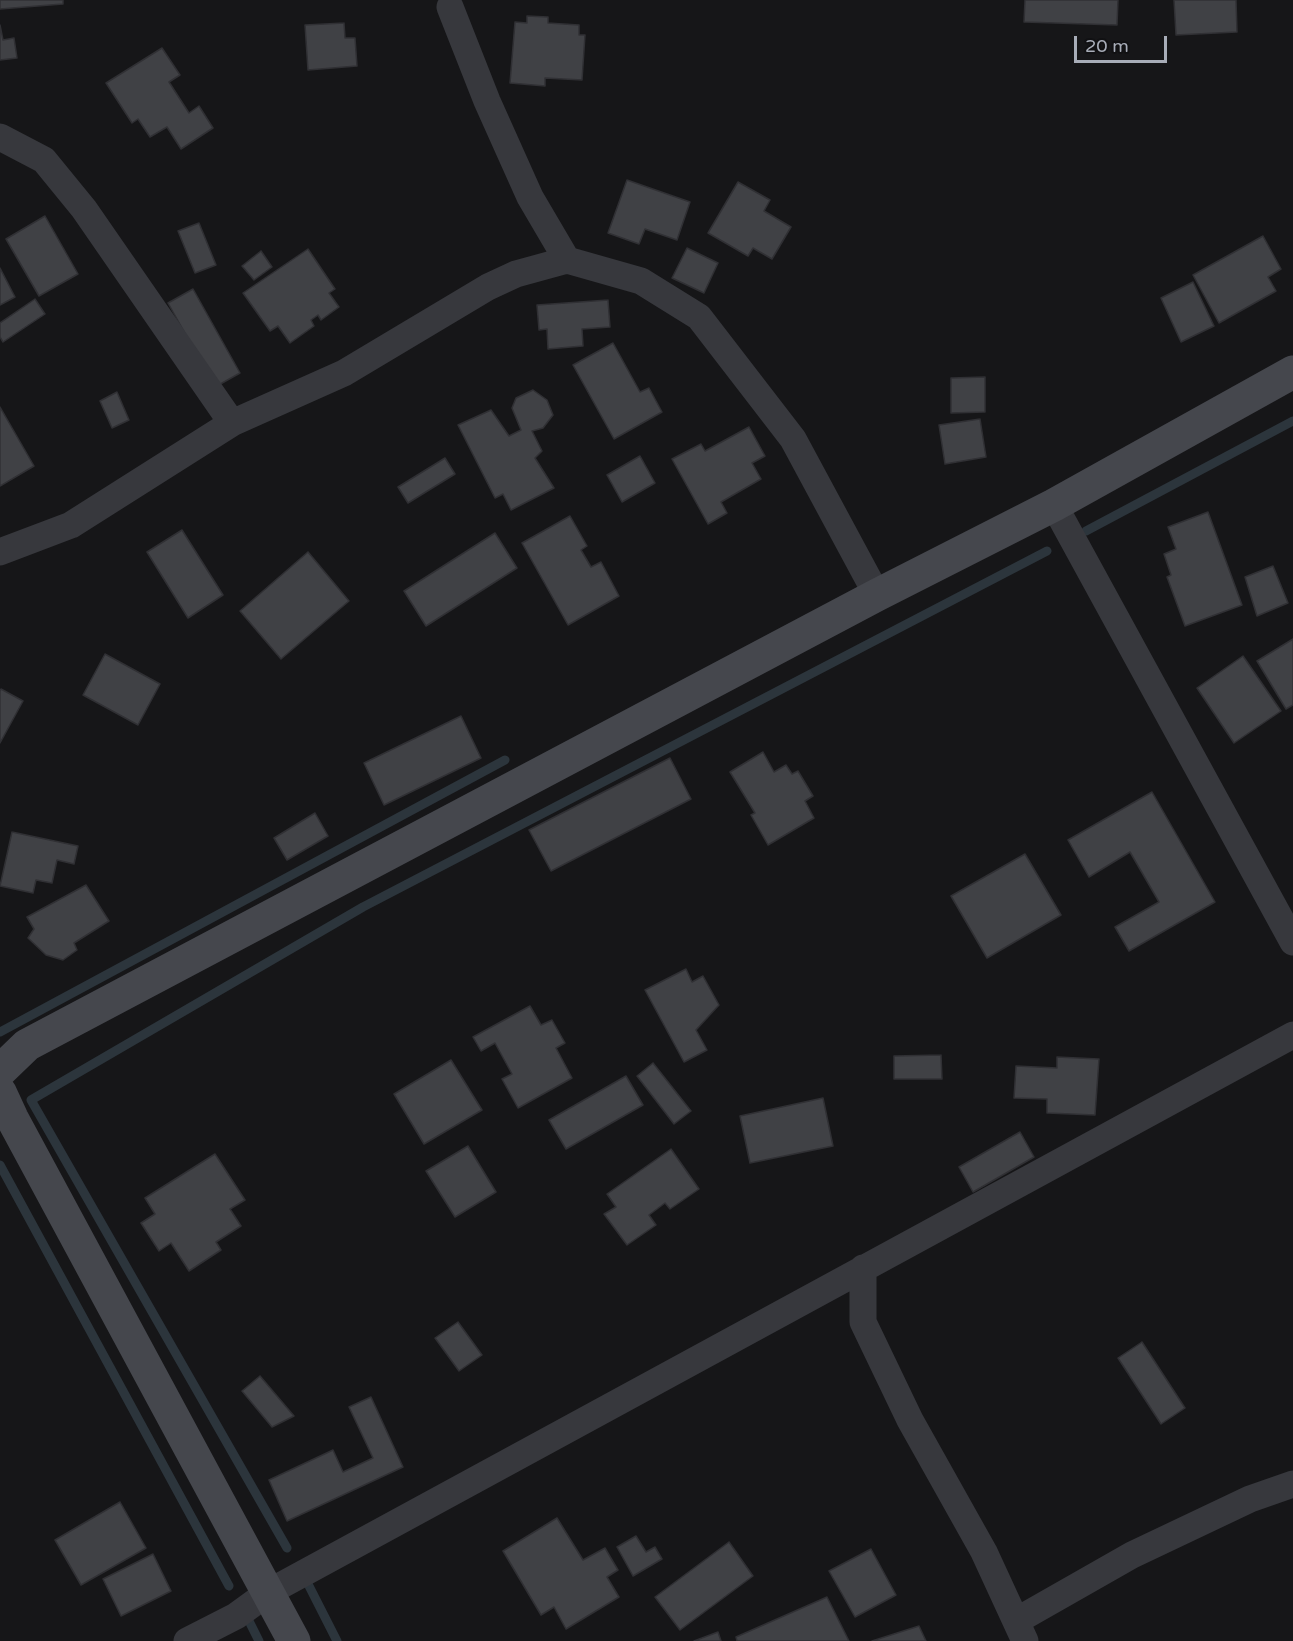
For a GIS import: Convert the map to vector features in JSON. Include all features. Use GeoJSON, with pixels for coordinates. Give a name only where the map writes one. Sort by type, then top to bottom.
{"type":"FeatureCollection","features":[{"type":"Feature","properties":{"kind":"street"},"geometry":{"type":"LineString","coordinates":[[450,7],[487,101],[530,197],[567,260]]}},
{"type":"Feature","properties":{"kind":"street"},"geometry":{"type":"LineString","coordinates":[[0,136],[44,160],[84,209],[232,423]]}},
{"type":"Feature","properties":{"kind":"street"},"geometry":{"type":"LineString","coordinates":[[0,552],[71,525],[232,423],[344,374],[488,287],[516,274],[567,260],[641,281],[699,317],[793,439],[877,595]]}},
{"type":"Feature","properties":{"kind":"street"},"geometry":{"type":"LineString","coordinates":[[0,1071],[27,1045],[877,595],[1054,505],[1293,372]]}},
{"type":"Feature","properties":{"kind":"street"},"geometry":{"type":"LineString","coordinates":[[1054,505],[1293,942]]}},
{"type":"Feature","properties":{"kind":"street"},"geometry":{"type":"LineString","coordinates":[[187,1641],[236,1616],[269,1592],[1293,1035]]}},
{"type":"Feature","properties":{"kind":"street"},"geometry":{"type":"LineString","coordinates":[[0,1092],[294,1641]]}},
{"type":"Feature","properties":{"kind":"street"},"geometry":{"type":"LineString","coordinates":[[863,1268],[863,1322],[910,1420],[984,1552],[1020,1631],[1132,1555],[1250,1499],[1293,1484]]}},
{"type":"Feature","properties":{"kind":"building"},"geometry":{"type":"Polygon","coordinates":[[[0,0],[63,0],[63,4],[0,9],[0,0]]]}},
{"type":"Feature","properties":{"kind":"building"},"geometry":{"type":"Polygon","coordinates":[[[1025,0],[1118,0],[1117,25],[1024,22],[1025,0]]]}},
{"type":"Feature","properties":{"kind":"building"},"geometry":{"type":"Polygon","coordinates":[[[1174,0],[1236,0],[1237,32],[1176,35],[1174,0]]]}},
{"type":"Feature","properties":{"kind":"building"},"geometry":{"type":"Polygon","coordinates":[[[527,16],[548,17],[548,23],[579,25],[579,35],[585,35],[582,80],[545,78],[545,86],[510,83],[515,22],[527,23],[527,16]]]}},
{"type":"Feature","properties":{"kind":"building"},"geometry":{"type":"Polygon","coordinates":[[[344,23],[345,38],[355,38],[357,66],[308,70],[305,25],[344,23]]]}},
{"type":"Feature","properties":{"kind":"building"},"geometry":{"type":"Polygon","coordinates":[[[0,25],[3,40],[14,38],[17,58],[0,60],[0,25]]]}},
{"type":"Feature","properties":{"kind":"building"},"geometry":{"type":"Polygon","coordinates":[[[162,48],[180,75],[169,82],[189,113],[199,106],[213,128],[181,149],[167,127],[150,137],[138,119],[132,123],[106,83],[162,48]]]}},
{"type":"Feature","properties":{"kind":"building"},"geometry":{"type":"Polygon","coordinates":[[[627,180],[690,202],[677,240],[645,229],[639,244],[608,233],[627,180]]]}},
{"type":"Feature","properties":{"kind":"building"},"geometry":{"type":"Polygon","coordinates":[[[738,182],[770,200],[764,211],[791,227],[772,259],[753,248],[748,256],[708,233],[738,182]]]}},
{"type":"Feature","properties":{"kind":"building"},"geometry":{"type":"Polygon","coordinates":[[[45,216],[78,274],[39,296],[6,239],[45,216]]]}},
{"type":"Feature","properties":{"kind":"building"},"geometry":{"type":"Polygon","coordinates":[[[199,223],[216,265],[195,273],[178,231],[199,223]]]}},
{"type":"Feature","properties":{"kind":"building"},"geometry":{"type":"Polygon","coordinates":[[[1263,236],[1281,269],[1268,277],[1276,291],[1219,323],[1193,275],[1263,236]]]}},
{"type":"Feature","properties":{"kind":"building"},"geometry":{"type":"Polygon","coordinates":[[[687,248],[718,263],[704,293],[672,278],[687,248]]]}},
{"type":"Feature","properties":{"kind":"building"},"geometry":{"type":"Polygon","coordinates":[[[308,249],[335,289],[329,293],[339,307],[321,320],[318,315],[311,320],[314,326],[290,343],[278,326],[270,331],[243,293],[308,249]]]}},
{"type":"Feature","properties":{"kind":"building"},"geometry":{"type":"Polygon","coordinates":[[[261,251],[272,267],[254,280],[242,266],[261,251]]]}},
{"type":"Feature","properties":{"kind":"building"},"geometry":{"type":"Polygon","coordinates":[[[0,268],[15,297],[0,305],[0,268]]]}},
{"type":"Feature","properties":{"kind":"building"},"geometry":{"type":"Polygon","coordinates":[[[1193,282],[1214,326],[1181,342],[1161,298],[1193,282]]]}},
{"type":"Feature","properties":{"kind":"building"},"geometry":{"type":"Polygon","coordinates":[[[193,289],[240,373],[215,387],[168,303],[193,289]]]}},
{"type":"Feature","properties":{"kind":"building"},"geometry":{"type":"Polygon","coordinates":[[[35,299],[45,314],[3,342],[0,337],[0,323],[35,299]]]}},
{"type":"Feature","properties":{"kind":"building"},"geometry":{"type":"Polygon","coordinates":[[[608,300],[610,327],[582,329],[583,346],[548,349],[547,329],[539,330],[537,305],[608,300]]]}},
{"type":"Feature","properties":{"kind":"building"},"geometry":{"type":"Polygon","coordinates":[[[613,343],[640,392],[649,388],[662,412],[614,439],[573,365],[613,343]]]}},
{"type":"Feature","properties":{"kind":"building"},"geometry":{"type":"Polygon","coordinates":[[[985,377],[985,412],[951,413],[951,378],[985,377]]]}},
{"type":"Feature","properties":{"kind":"building"},"geometry":{"type":"Polygon","coordinates":[[[533,390],[547,400],[553,415],[543,428],[532,431],[542,451],[535,458],[554,488],[511,510],[503,494],[495,498],[458,425],[491,410],[509,436],[521,430],[512,408],[516,398],[533,390]]]}},
{"type":"Feature","properties":{"kind":"building"},"geometry":{"type":"Polygon","coordinates":[[[117,392],[129,420],[112,428],[100,401],[117,392]]]}},
{"type":"Feature","properties":{"kind":"building"},"geometry":{"type":"Polygon","coordinates":[[[0,407],[34,466],[0,486],[0,407]]]}},
{"type":"Feature","properties":{"kind":"building"},"geometry":{"type":"Polygon","coordinates":[[[980,419],[986,457],[945,464],[939,425],[980,419]]]}},
{"type":"Feature","properties":{"kind":"building"},"geometry":{"type":"Polygon","coordinates":[[[749,427],[765,456],[752,463],[761,479],[721,502],[727,513],[708,524],[672,459],[701,444],[705,451],[749,427]]]}},
{"type":"Feature","properties":{"kind":"building"},"geometry":{"type":"Polygon","coordinates":[[[640,456],[655,483],[622,502],[607,475],[640,456]]]}},
{"type":"Feature","properties":{"kind":"building"},"geometry":{"type":"Polygon","coordinates":[[[445,458],[455,474],[408,503],[398,487],[445,458]]]}},
{"type":"Feature","properties":{"kind":"building"},"geometry":{"type":"Polygon","coordinates":[[[1208,512],[1242,605],[1185,626],[1167,577],[1171,575],[1164,554],[1176,549],[1168,527],[1208,512]]]}},
{"type":"Feature","properties":{"kind":"building"},"geometry":{"type":"Polygon","coordinates":[[[570,516],[587,546],[581,550],[591,567],[601,562],[619,596],[568,625],[522,543],[570,516]]]}},
{"type":"Feature","properties":{"kind":"building"},"geometry":{"type":"Polygon","coordinates":[[[182,530],[223,595],[188,618],[147,552],[182,530]]]}},
{"type":"Feature","properties":{"kind":"building"},"geometry":{"type":"Polygon","coordinates":[[[495,533],[517,568],[426,626],[404,591],[495,533]]]}},
{"type":"Feature","properties":{"kind":"building"},"geometry":{"type":"Polygon","coordinates":[[[308,552],[349,601],[281,659],[240,611],[308,552]]]}},
{"type":"Feature","properties":{"kind":"building"},"geometry":{"type":"Polygon","coordinates":[[[1273,566],[1288,603],[1257,616],[1245,577],[1273,566]]]}},
{"type":"Feature","properties":{"kind":"building"},"geometry":{"type":"Polygon","coordinates":[[[1293,639],[1293,705],[1286,709],[1257,661],[1293,639]]]}},
{"type":"Feature","properties":{"kind":"building"},"geometry":{"type":"Polygon","coordinates":[[[105,654],[160,684],[138,725],[83,695],[105,654]]]}},
{"type":"Feature","properties":{"kind":"building"},"geometry":{"type":"Polygon","coordinates":[[[1243,656],[1281,711],[1234,743],[1197,688],[1243,656]]]}},
{"type":"Feature","properties":{"kind":"building"},"geometry":{"type":"Polygon","coordinates":[[[1,689],[23,701],[0,743],[0,691],[1,689]]]}},
{"type":"Feature","properties":{"kind":"building"},"geometry":{"type":"Polygon","coordinates":[[[461,716],[481,758],[384,805],[364,763],[461,716]]]}},
{"type":"Feature","properties":{"kind":"building"},"geometry":{"type":"Polygon","coordinates":[[[763,752],[774,772],[786,765],[792,774],[798,771],[813,796],[805,801],[814,818],[768,845],[751,815],[755,813],[730,772],[763,752]]]}},
{"type":"Feature","properties":{"kind":"building"},"geometry":{"type":"Polygon","coordinates":[[[670,758],[691,799],[551,871],[529,830],[670,758]]]}},
{"type":"Feature","properties":{"kind":"building"},"geometry":{"type":"Polygon","coordinates":[[[1152,792],[1215,902],[1129,951],[1115,927],[1159,902],[1130,852],[1089,877],[1068,840],[1152,792]]]}},
{"type":"Feature","properties":{"kind":"building"},"geometry":{"type":"Polygon","coordinates":[[[315,813],[328,836],[287,860],[274,838],[315,813]]]}},
{"type":"Feature","properties":{"kind":"building"},"geometry":{"type":"Polygon","coordinates":[[[12,832],[78,846],[74,864],[57,860],[52,883],[36,880],[33,893],[0,886],[12,832]]]}},
{"type":"Feature","properties":{"kind":"building"},"geometry":{"type":"Polygon","coordinates":[[[1025,854],[1061,915],[987,958],[951,896],[1025,854]]]}},
{"type":"Feature","properties":{"kind":"building"},"geometry":{"type":"Polygon","coordinates":[[[86,885],[109,921],[74,943],[77,950],[63,960],[46,955],[28,938],[34,929],[27,917],[86,885]]]}},
{"type":"Feature","properties":{"kind":"building"},"geometry":{"type":"Polygon","coordinates":[[[686,969],[692,982],[703,976],[719,1005],[696,1030],[707,1050],[684,1062],[645,990],[686,969]]]}},
{"type":"Feature","properties":{"kind":"building"},"geometry":{"type":"Polygon","coordinates":[[[530,1006],[541,1025],[552,1020],[565,1043],[556,1048],[572,1078],[518,1108],[502,1079],[512,1074],[495,1043],[481,1051],[473,1037],[530,1006]]]}},
{"type":"Feature","properties":{"kind":"building"},"geometry":{"type":"Polygon","coordinates":[[[941,1055],[942,1079],[894,1079],[894,1056],[941,1055]]]}},
{"type":"Feature","properties":{"kind":"building"},"geometry":{"type":"Polygon","coordinates":[[[1057,1057],[1099,1059],[1095,1115],[1047,1113],[1047,1099],[1014,1098],[1016,1066],[1057,1068],[1057,1057]]]}},
{"type":"Feature","properties":{"kind":"building"},"geometry":{"type":"Polygon","coordinates":[[[451,1060],[482,1110],[424,1144],[394,1094],[451,1060]]]}},
{"type":"Feature","properties":{"kind":"building"},"geometry":{"type":"Polygon","coordinates":[[[653,1063],[691,1111],[674,1124],[637,1076],[653,1063]]]}},
{"type":"Feature","properties":{"kind":"building"},"geometry":{"type":"Polygon","coordinates":[[[626,1076],[643,1105],[566,1149],[549,1120],[626,1076]]]}},
{"type":"Feature","properties":{"kind":"building"},"geometry":{"type":"Polygon","coordinates":[[[823,1098],[833,1146],[750,1163],[740,1116],[823,1098]]]}},
{"type":"Feature","properties":{"kind":"building"},"geometry":{"type":"Polygon","coordinates":[[[1020,1132],[1034,1157],[973,1192],[959,1167],[1020,1132]]]}},
{"type":"Feature","properties":{"kind":"building"},"geometry":{"type":"Polygon","coordinates":[[[468,1146],[496,1192],[455,1217],[426,1171],[468,1146]]]}},
{"type":"Feature","properties":{"kind":"building"},"geometry":{"type":"Polygon","coordinates":[[[671,1149],[699,1189],[670,1209],[665,1203],[649,1215],[656,1225],[627,1245],[604,1214],[616,1207],[607,1194],[671,1149]]]}},
{"type":"Feature","properties":{"kind":"building"},"geometry":{"type":"Polygon","coordinates":[[[215,1154],[245,1200],[230,1209],[241,1226],[216,1242],[221,1250],[189,1271],[171,1243],[159,1251],[141,1223],[155,1214],[145,1198],[215,1154]]]}},
{"type":"Feature","properties":{"kind":"building"},"geometry":{"type":"Polygon","coordinates":[[[458,1322],[482,1355],[459,1371],[435,1338],[458,1322]]]}},
{"type":"Feature","properties":{"kind":"building"},"geometry":{"type":"Polygon","coordinates":[[[1142,1342],[1185,1408],[1161,1424],[1118,1358],[1142,1342]]]}},
{"type":"Feature","properties":{"kind":"building"},"geometry":{"type":"Polygon","coordinates":[[[260,1376],[294,1416],[272,1427],[242,1391],[260,1376]]]}},
{"type":"Feature","properties":{"kind":"building"},"geometry":{"type":"Polygon","coordinates":[[[371,1397],[403,1467],[287,1521],[269,1480],[333,1450],[343,1472],[373,1458],[349,1407],[371,1397]]]}},
{"type":"Feature","properties":{"kind":"building"},"geometry":{"type":"Polygon","coordinates":[[[120,1502],[146,1548],[81,1585],[55,1540],[120,1502]]]}},
{"type":"Feature","properties":{"kind":"building"},"geometry":{"type":"Polygon","coordinates":[[[557,1518],[583,1560],[605,1548],[618,1570],[607,1577],[619,1597],[566,1629],[554,1607],[541,1615],[503,1551],[557,1518]]]}},
{"type":"Feature","properties":{"kind":"building"},"geometry":{"type":"Polygon","coordinates":[[[636,1536],[646,1552],[655,1547],[662,1559],[633,1576],[617,1547],[636,1536]]]}},
{"type":"Feature","properties":{"kind":"building"},"geometry":{"type":"Polygon","coordinates":[[[729,1542],[753,1576],[680,1630],[655,1597],[729,1542]]]}},
{"type":"Feature","properties":{"kind":"building"},"geometry":{"type":"Polygon","coordinates":[[[871,1549],[896,1595],[855,1617],[829,1571],[871,1549]]]}},
{"type":"Feature","properties":{"kind":"building"},"geometry":{"type":"Polygon","coordinates":[[[153,1554],[171,1591],[121,1616],[103,1579],[153,1554]]]}},
{"type":"Feature","properties":{"kind":"building"},"geometry":{"type":"Polygon","coordinates":[[[827,1597],[849,1641],[737,1641],[736,1637],[827,1597]]]}},
{"type":"Feature","properties":{"kind":"building"},"geometry":{"type":"Polygon","coordinates":[[[919,1626],[926,1641],[872,1641],[919,1626]]]}},
{"type":"Feature","properties":{"kind":"building"},"geometry":{"type":"Polygon","coordinates":[[[718,1632],[721,1641],[694,1641],[718,1632]]]}},
{"type":"Feature","properties":{"kind":"waterway"},"geometry":{"type":"LineString","coordinates":[[1086,531],[1293,421]]}},
{"type":"Feature","properties":{"kind":"waterway"},"geometry":{"type":"LineString","coordinates":[[287,1548],[31,1100],[363,907],[1047,551]]}},
{"type":"Feature","properties":{"kind":"waterway"},"geometry":{"type":"LineString","coordinates":[[0,1032],[505,760]]}},
{"type":"Feature","properties":{"kind":"waterway"},"geometry":{"type":"LineString","coordinates":[[0,1165],[229,1586]]}},
{"type":"Feature","properties":{"kind":"waterway"},"geometry":{"type":"LineString","coordinates":[[307,1582],[337,1641]]}},
{"type":"Feature","properties":{"kind":"waterway"},"geometry":{"type":"LineString","coordinates":[[248,1619],[259,1641]]}}]}
